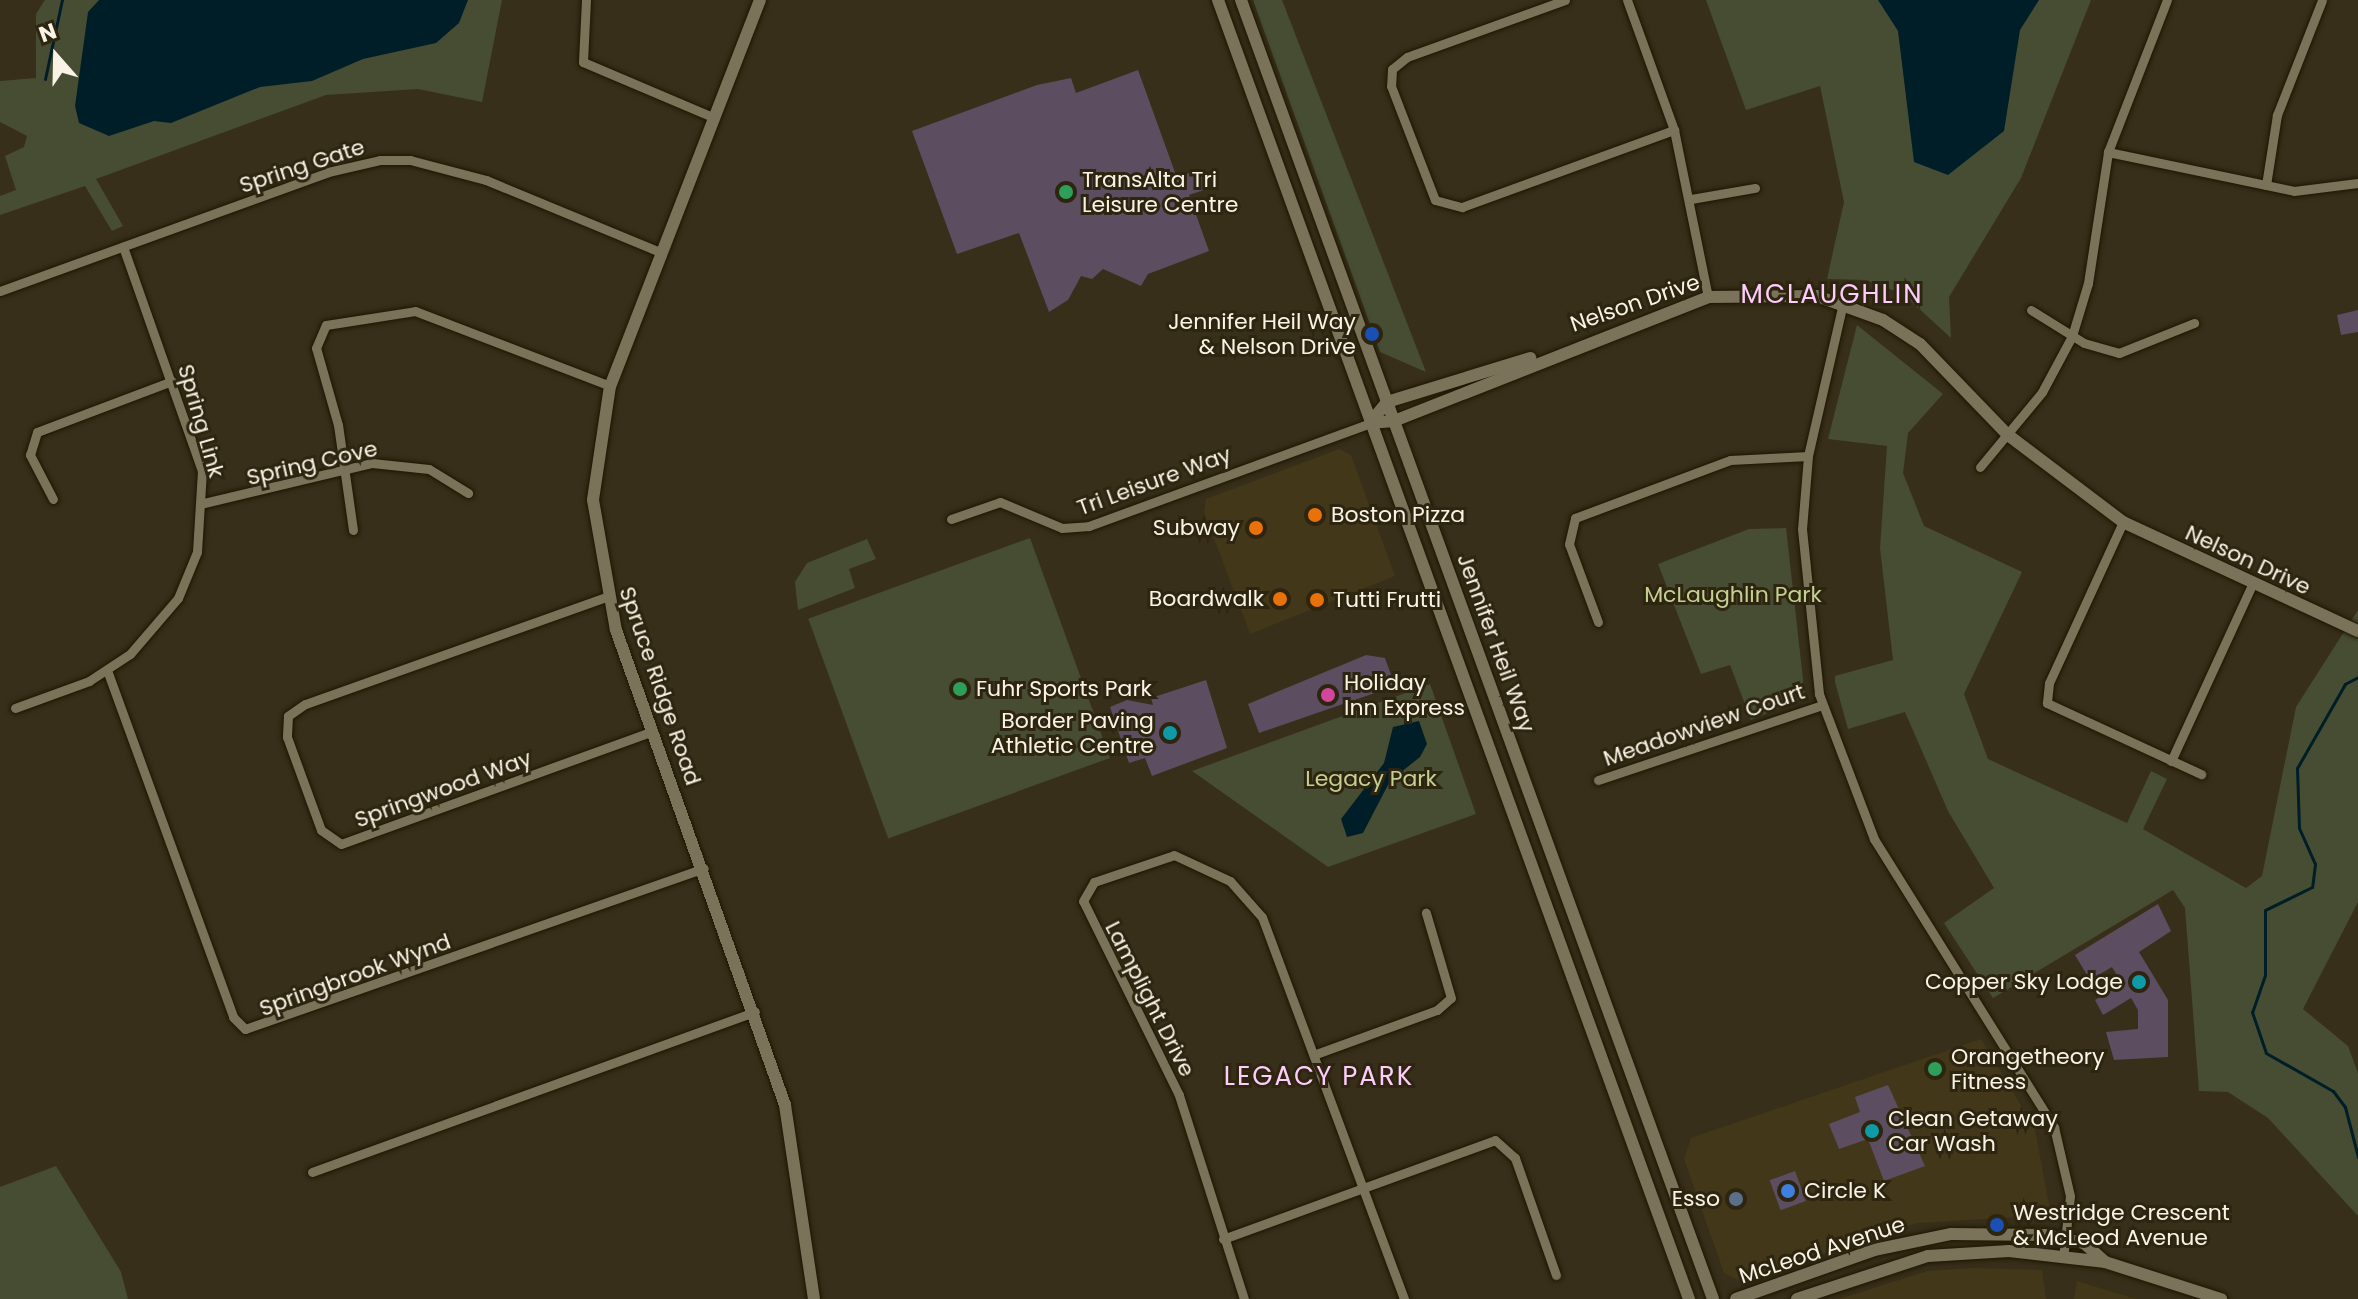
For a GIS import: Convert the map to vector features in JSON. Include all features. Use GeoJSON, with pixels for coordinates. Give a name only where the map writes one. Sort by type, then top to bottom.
{"type":"FeatureCollection","features":[{"type":"Feature","properties":{"kind":"street"},"geometry":{"type":"LineString","coordinates":[[586,0],[583,62],[715,118]]}},
{"type":"Feature","properties":{"kind":"street","name":"Spruce Ridge Road"},"geometry":{"type":"LineString","coordinates":[[760,0],[610,386],[594,472],[606,597],[755,1012],[797,1157],[814,1299]]}},
{"type":"Feature","properties":{"kind":"street","name":"Jennifer Heil Way"},"geometry":{"type":"LineString","coordinates":[[1218,0],[1689,1299]]}},
{"type":"Feature","properties":{"kind":"street","name":"Jennifer Heil Way"},"geometry":{"type":"LineString","coordinates":[[1241,0],[1713,1299]]}},
{"type":"Feature","properties":{"kind":"street"},"geometry":{"type":"LineString","coordinates":[[1565,0],[1407,57],[1392,69],[1391,86],[1435,200],[1462,207],[1674,130]]}},
{"type":"Feature","properties":{"kind":"street"},"geometry":{"type":"LineString","coordinates":[[1627,0],[1674,130],[1691,199],[1708,297]]}},
{"type":"Feature","properties":{"kind":"street"},"geometry":{"type":"LineString","coordinates":[[1980,467],[2008,435],[2072,336],[2088,283],[2108,152],[2167,0]]}},
{"type":"Feature","properties":{"kind":"street"},"geometry":{"type":"LineString","coordinates":[[2266,185],[2277,115],[2322,0]]}},
{"type":"Feature","properties":{"kind":"street"},"geometry":{"type":"LineString","coordinates":[[2108,152],[2305,192],[2358,183]]}},
{"type":"Feature","properties":{"kind":"street","name":"Spring Gate"},"geometry":{"type":"LineString","coordinates":[[0,291],[328,172],[410,160],[486,180],[660,252]]}},
{"type":"Feature","properties":{"kind":"street"},"geometry":{"type":"LineString","coordinates":[[1691,199],[1755,188]]}},
{"type":"Feature","properties":{"kind":"street","name":"Spring Link"},"geometry":{"type":"LineString","coordinates":[[15,708],[107,670],[178,598],[197,552],[204,503],[202,471],[123,247]]}},
{"type":"Feature","properties":{"kind":"street","name":"Nelson Drive"},"geometry":{"type":"LineString","coordinates":[[1387,402],[1561,350],[1708,297],[1791,292],[1843,303],[1920,344],[2008,435],[2123,522],[2252,585],[2358,631]]}},
{"type":"Feature","properties":{"kind":"street"},"geometry":{"type":"LineString","coordinates":[[1843,303],[1808,456],[1803,585],[1822,705],[1874,839],[2054,1127],[2068,1176],[2067,1239],[2063,1258]]}},
{"type":"Feature","properties":{"kind":"street"},"geometry":{"type":"LineString","coordinates":[[2031,310],[2072,336],[2128,352],[2194,323]]}},
{"type":"Feature","properties":{"kind":"street"},"geometry":{"type":"LineString","coordinates":[[353,530],[346,469],[316,348],[326,325],[415,311],[610,386]]}},
{"type":"Feature","properties":{"kind":"street","name":"Nelson Drive"},"geometry":{"type":"LineString","coordinates":[[1370,423],[1394,421],[1561,350]]}},
{"type":"Feature","properties":{"kind":"street"},"geometry":{"type":"LineString","coordinates":[[53,499],[30,455],[37,432],[172,381]]}},
{"type":"Feature","properties":{"kind":"street"},"geometry":{"type":"LineString","coordinates":[[1370,423],[1387,402]]}},
{"type":"Feature","properties":{"kind":"street","name":"Tri Leisure Way"},"geometry":{"type":"LineString","coordinates":[[951,519],[1000,502],[1070,530],[1370,423]]}},
{"type":"Feature","properties":{"kind":"street"},"geometry":{"type":"LineString","coordinates":[[1598,622],[1569,544],[1575,518],[1745,456],[1808,456]]}},
{"type":"Feature","properties":{"kind":"street","name":"Spring Cove"},"geometry":{"type":"LineString","coordinates":[[204,503],[346,469],[401,463],[449,478],[468,493]]}},
{"type":"Feature","properties":{"kind":"street"},"geometry":{"type":"LineString","coordinates":[[2123,522],[2049,683],[2047,703],[2201,774]]}},
{"type":"Feature","properties":{"kind":"street"},"geometry":{"type":"LineString","coordinates":[[2171,761],[2252,585]]}},
{"type":"Feature","properties":{"kind":"street","name":"Springwood Way"},"geometry":{"type":"LineString","coordinates":[[606,597],[305,704],[288,716],[287,737],[321,830],[341,844],[653,731]]}},
{"type":"Feature","properties":{"kind":"street","name":"Springbrook Wynd"},"geometry":{"type":"LineString","coordinates":[[107,670],[233,1017],[245,1029],[704,868]]}},
{"type":"Feature","properties":{"kind":"street","name":"Meadowview Court"},"geometry":{"type":"LineString","coordinates":[[1598,780],[1822,705]]}},
{"type":"Feature","properties":{"kind":"street","name":"Lamplight Drive"},"geometry":{"type":"LineString","coordinates":[[1244,1299],[1179,1095],[1098,941],[1083,901],[1087,886],[1174,855],[1230,881],[1262,917],[1316,1054],[1404,1299]]}},
{"type":"Feature","properties":{"kind":"street"},"geometry":{"type":"LineString","coordinates":[[1316,1054],[1437,1010],[1451,998],[1426,913]]}},
{"type":"Feature","properties":{"kind":"street"},"geometry":{"type":"LineString","coordinates":[[312,1172],[755,1012]]}},
{"type":"Feature","properties":{"kind":"street"},"geometry":{"type":"LineString","coordinates":[[1223,1239],[1502,1141],[1556,1275]]}},
{"type":"Feature","properties":{"kind":"street","name":"McLeod Avenue"},"geometry":{"type":"LineString","coordinates":[[1736,1299],[1914,1239],[2009,1232],[2067,1239],[2105,1262]]}},
{"type":"Feature","properties":{"kind":"street","name":"McLeod Avenue"},"geometry":{"type":"LineString","coordinates":[[1797,1299],[1928,1256],[2009,1251],[2105,1262],[2221,1299]]}},
{"type":"Feature","properties":{"kind":"shaded area"},"geometry":{"type":"Polygon","coordinates":[[[1339,449],[1351,455],[1395,576],[1250,634],[1204,512],[1206,499],[1339,449]]]}},
{"type":"Feature","properties":{"kind":"shaded area"},"geometry":{"type":"Polygon","coordinates":[[[1981,1039],[2035,1129],[2051,1215],[1917,1223],[1741,1281],[1724,1273],[1684,1159],[1691,1138],[1981,1039]]]}},
{"type":"Feature","properties":{"kind":"shaded area"},"geometry":{"type":"Polygon","coordinates":[[[1973,1268],[2042,1270],[2046,1299],[1839,1299],[1927,1271],[1973,1268]]]}},
{"type":"Feature","properties":{"kind":"shaded area"},"geometry":{"type":"Polygon","coordinates":[[[2077,1281],[2136,1299],[2074,1299],[2077,1281]]]}},
{"type":"Feature","properties":{"kind":"green space"},"geometry":{"type":"Polygon","coordinates":[[[45,0],[502,0],[482,102],[418,89],[326,95],[96,179],[123,226],[112,231],[85,186],[0,215],[0,196],[16,190],[5,156],[24,147],[27,136],[0,122],[0,81],[36,78],[36,14],[45,0]]]}},
{"type":"Feature","properties":{"kind":"green space"},"geometry":{"type":"Polygon","coordinates":[[[1253,0],[1282,0],[1426,372],[1380,352],[1253,0]]]}},
{"type":"Feature","properties":{"kind":"green space"},"geometry":{"type":"Polygon","coordinates":[[[1706,0],[2091,0],[2021,178],[1949,297],[1951,338],[1903,294],[1866,280],[1827,279],[1844,202],[1820,86],[1746,110],[1706,0]]]}},
{"type":"Feature","properties":{"kind":"green space"},"geometry":{"type":"Polygon","coordinates":[[[1857,325],[1943,394],[1908,433],[1903,473],[1924,526],[2022,572],[1964,694],[1988,759],[2127,823],[2151,771],[2167,779],[2143,829],[2246,888],[2262,876],[2296,707],[2358,610],[2358,902],[2303,1009],[2348,1046],[2358,1073],[2358,1216],[2268,1118],[2228,1092],[2199,1091],[2185,908],[2173,890],[1993,998],[1944,923],[1994,888],[1948,811],[1905,712],[1848,729],[1835,682],[1835,676],[1893,660],[1880,548],[1887,446],[1828,439],[1857,325]]]}},
{"type":"Feature","properties":{"kind":"green space","name":"McLaughlin Park"},"geometry":{"type":"Polygon","coordinates":[[[1786,528],[1805,697],[1751,720],[1730,665],[1701,674],[1658,564],[1749,529],[1786,528]]]}},
{"type":"Feature","properties":{"kind":"green space","name":"Fuhr Sports Park"},"geometry":{"type":"Polygon","coordinates":[[[1030,538],[1110,758],[888,839],[808,619],[1030,538]]]}},
{"type":"Feature","properties":{"kind":"green space"},"geometry":{"type":"Polygon","coordinates":[[[867,539],[876,559],[849,569],[855,588],[798,610],[795,582],[807,563],[867,539]]]}},
{"type":"Feature","properties":{"kind":"green space","name":"Legacy Park"},"geometry":{"type":"Polygon","coordinates":[[[1430,684],[1476,814],[1328,867],[1192,771],[1430,684]]]}},
{"type":"Feature","properties":{"kind":"green space"},"geometry":{"type":"Polygon","coordinates":[[[56,1166],[121,1272],[128,1299],[0,1299],[0,1187],[56,1166]]]}},
{"type":"Feature","properties":{"kind":"water"},"geometry":{"type":"Polygon","coordinates":[[[99,0],[468,0],[459,23],[436,43],[363,59],[312,81],[260,87],[171,123],[154,121],[109,136],[79,123],[75,106],[88,12],[99,0]]]}},
{"type":"Feature","properties":{"kind":"water"},"geometry":{"type":"Polygon","coordinates":[[[1878,0],[2039,0],[2020,30],[2004,131],[1948,175],[1914,162],[1898,31],[1878,0]]]}},
{"type":"Feature","properties":{"kind":"water"},"geometry":{"type":"Polygon","coordinates":[[[1419,721],[1427,744],[1420,757],[1390,781],[1363,833],[1347,837],[1341,819],[1384,763],[1393,727],[1419,721]]]}},
{"type":"Feature","properties":{"kind":"building","name":"TransAlta Tri Leisure Centre"},"geometry":{"type":"Polygon","coordinates":[[[1138,70],[1177,178],[1199,169],[1207,189],[1189,195],[1209,251],[1148,274],[1141,286],[1103,269],[1092,279],[1081,276],[1068,300],[1049,312],[1019,233],[957,254],[912,131],[1037,85],[1071,78],[1076,93],[1138,70]]]}},
{"type":"Feature","properties":{"kind":"building"},"geometry":{"type":"Polygon","coordinates":[[[2358,310],[2358,332],[2341,335],[2337,315],[2358,310]]]}},
{"type":"Feature","properties":{"kind":"building","name":"Holiday Inn Express"},"geometry":{"type":"Polygon","coordinates":[[[1366,655],[1385,658],[1395,686],[1259,733],[1248,704],[1366,655]]]}},
{"type":"Feature","properties":{"kind":"building","name":"Border Paving Athletic Centre"},"geometry":{"type":"Polygon","coordinates":[[[1206,680],[1227,748],[1152,776],[1145,758],[1129,763],[1110,707],[1127,700],[1153,705],[1151,698],[1206,680]]]}},
{"type":"Feature","properties":{"kind":"building","name":"Copper Sky Lodge"},"geometry":{"type":"Polygon","coordinates":[[[2158,904],[2171,931],[2139,952],[2168,1000],[2168,1057],[2114,1060],[2106,1032],[2138,1029],[2138,1010],[2131,998],[2103,1015],[2095,1000],[2122,984],[2112,967],[2090,980],[2075,955],[2158,904]]]}},
{"type":"Feature","properties":{"kind":"building","name":"Clean Getaway Car Wash"},"geometry":{"type":"Polygon","coordinates":[[[1888,1085],[1925,1166],[1884,1181],[1868,1139],[1839,1149],[1829,1124],[1860,1112],[1855,1097],[1888,1085]]]}},
{"type":"Feature","properties":{"kind":"building","name":"Circle K"},"geometry":{"type":"Polygon","coordinates":[[[1795,1171],[1806,1201],[1781,1210],[1770,1180],[1795,1171]]]}},
{"type":"Feature","properties":{"kind":"waterway"},"geometry":{"type":"LineString","coordinates":[[45,79],[62,0]]}},
{"type":"Feature","properties":{"kind":"waterway"},"geometry":{"type":"LineString","coordinates":[[2358,677],[2345,684],[2297,768],[2299,828],[2315,864],[2312,887],[2265,910],[2265,975],[2252,1012],[2266,1053],[2333,1091],[2345,1107],[2358,1157]]}},
{"type":"Feature","properties":{"kind":"place","name":"TransAlta Tri Leisure Centre"},"geometry":{"type":"Point","coordinates":[1066,192]}},
{"type":"Feature","properties":{"kind":"place","name":"Jennifer Heil Way & Nelson Drive"},"geometry":{"type":"Point","coordinates":[1372,334]}},
{"type":"Feature","properties":{"kind":"place","name":"Boston Pizza"},"geometry":{"type":"Point","coordinates":[1315,515]}},
{"type":"Feature","properties":{"kind":"place","name":"Subway"},"geometry":{"type":"Point","coordinates":[1256,528]}},
{"type":"Feature","properties":{"kind":"place","name":"Boardwalk"},"geometry":{"type":"Point","coordinates":[1280,599]}},
{"type":"Feature","properties":{"kind":"place","name":"Tutti Frutti"},"geometry":{"type":"Point","coordinates":[1317,600]}},
{"type":"Feature","properties":{"kind":"place","name":"Fuhr Sports Park"},"geometry":{"type":"Point","coordinates":[960,689]}},
{"type":"Feature","properties":{"kind":"place","name":"Holiday Inn Express"},"geometry":{"type":"Point","coordinates":[1328,695]}},
{"type":"Feature","properties":{"kind":"place","name":"Border Paving Athletic Centre"},"geometry":{"type":"Point","coordinates":[1170,733]}},
{"type":"Feature","properties":{"kind":"place","name":"Copper Sky Lodge"},"geometry":{"type":"Point","coordinates":[2139,982]}},
{"type":"Feature","properties":{"kind":"place","name":"Orangetheory Fitness"},"geometry":{"type":"Point","coordinates":[1935,1069]}},
{"type":"Feature","properties":{"kind":"place","name":"Clean Getaway Car Wash"},"geometry":{"type":"Point","coordinates":[1872,1131]}},
{"type":"Feature","properties":{"kind":"place","name":"Circle K"},"geometry":{"type":"Point","coordinates":[1788,1191]}},
{"type":"Feature","properties":{"kind":"place","name":"Esso"},"geometry":{"type":"Point","coordinates":[1736,1199]}},
{"type":"Feature","properties":{"kind":"place","name":"Westridge Crescent & McLeod Avenue"},"geometry":{"type":"Point","coordinates":[1997,1225]}},
{"type":"Feature","properties":{"kind":"district","name":"MCLAUGHLIN"},"geometry":{"type":"Point","coordinates":[1832,295]}},
{"type":"Feature","properties":{"kind":"district","name":"LEGACY PARK"},"geometry":{"type":"Point","coordinates":[1319,1077]}}]}
